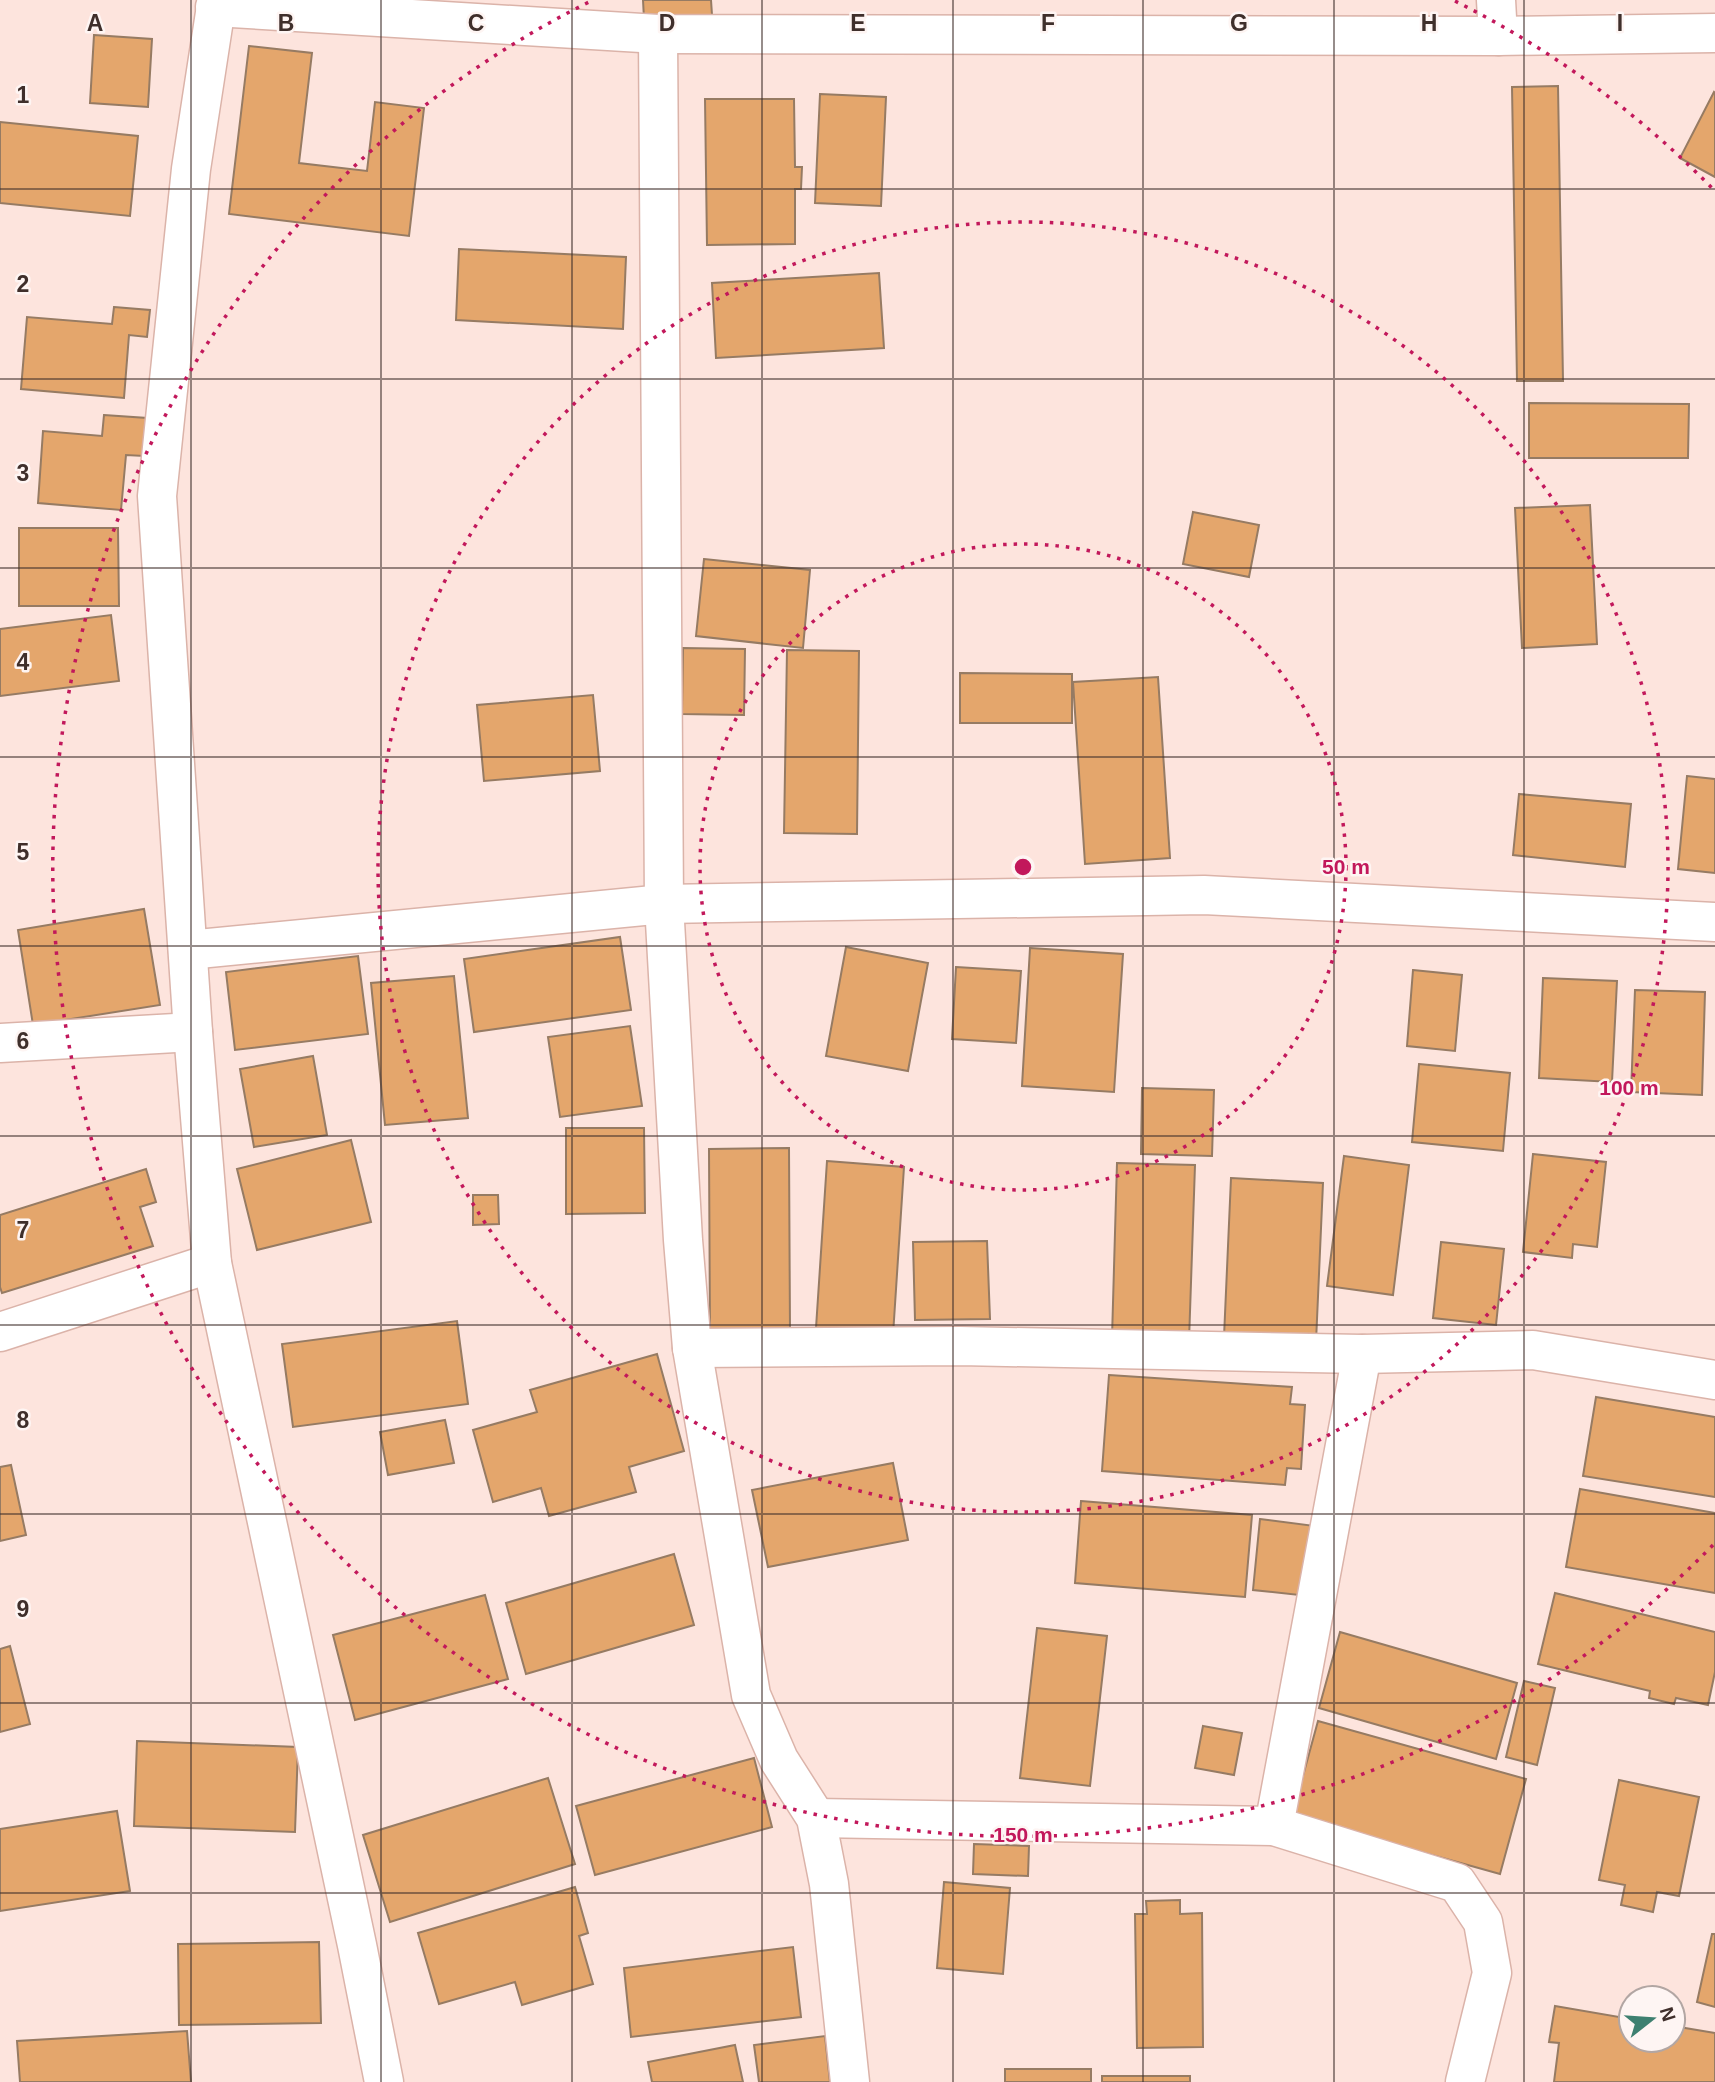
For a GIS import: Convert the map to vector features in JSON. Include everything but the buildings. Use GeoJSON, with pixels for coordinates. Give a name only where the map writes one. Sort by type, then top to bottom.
{"type":"FeatureCollection","features":[{"type":"Feature","properties":{"kind":"street"},"geometry":{"type":"LineString","coordinates":[[384,2082],[212,1263],[193,1032],[157,496],[191,169],[216,4],[658,34],[1497,18],[1715,33]]}},
{"type":"Feature","properties":{"kind":"street"},"geometry":{"type":"LineString","coordinates":[[658,34],[664,904],[683,1240],[692,1348],[751,1695],[779,1760],[816,1818],[829,1884],[850,2082]]}},
{"type":"Feature","properties":{"kind":"street"},"geometry":{"type":"LineString","coordinates":[[188,950],[664,904],[1204,895],[1715,922]]}},
{"type":"Feature","properties":{"kind":"street"},"geometry":{"type":"LineString","coordinates":[[0,1043],[193,1032]]}},
{"type":"Feature","properties":{"kind":"street"},"geometry":{"type":"LineString","coordinates":[[0,1332],[212,1263]]}},
{"type":"Feature","properties":{"kind":"street"},"geometry":{"type":"LineString","coordinates":[[692,1348],[960,1346],[1362,1354],[1533,1350],[1715,1380]]}},
{"type":"Feature","properties":{"kind":"street"},"geometry":{"type":"LineString","coordinates":[[1274,1826],[1362,1354]]}},
{"type":"Feature","properties":{"kind":"street"},"geometry":{"type":"LineString","coordinates":[[816,1818],[1274,1826],[1457,1883],[1483,1922],[1492,1973],[1465,2082]]}}]}
